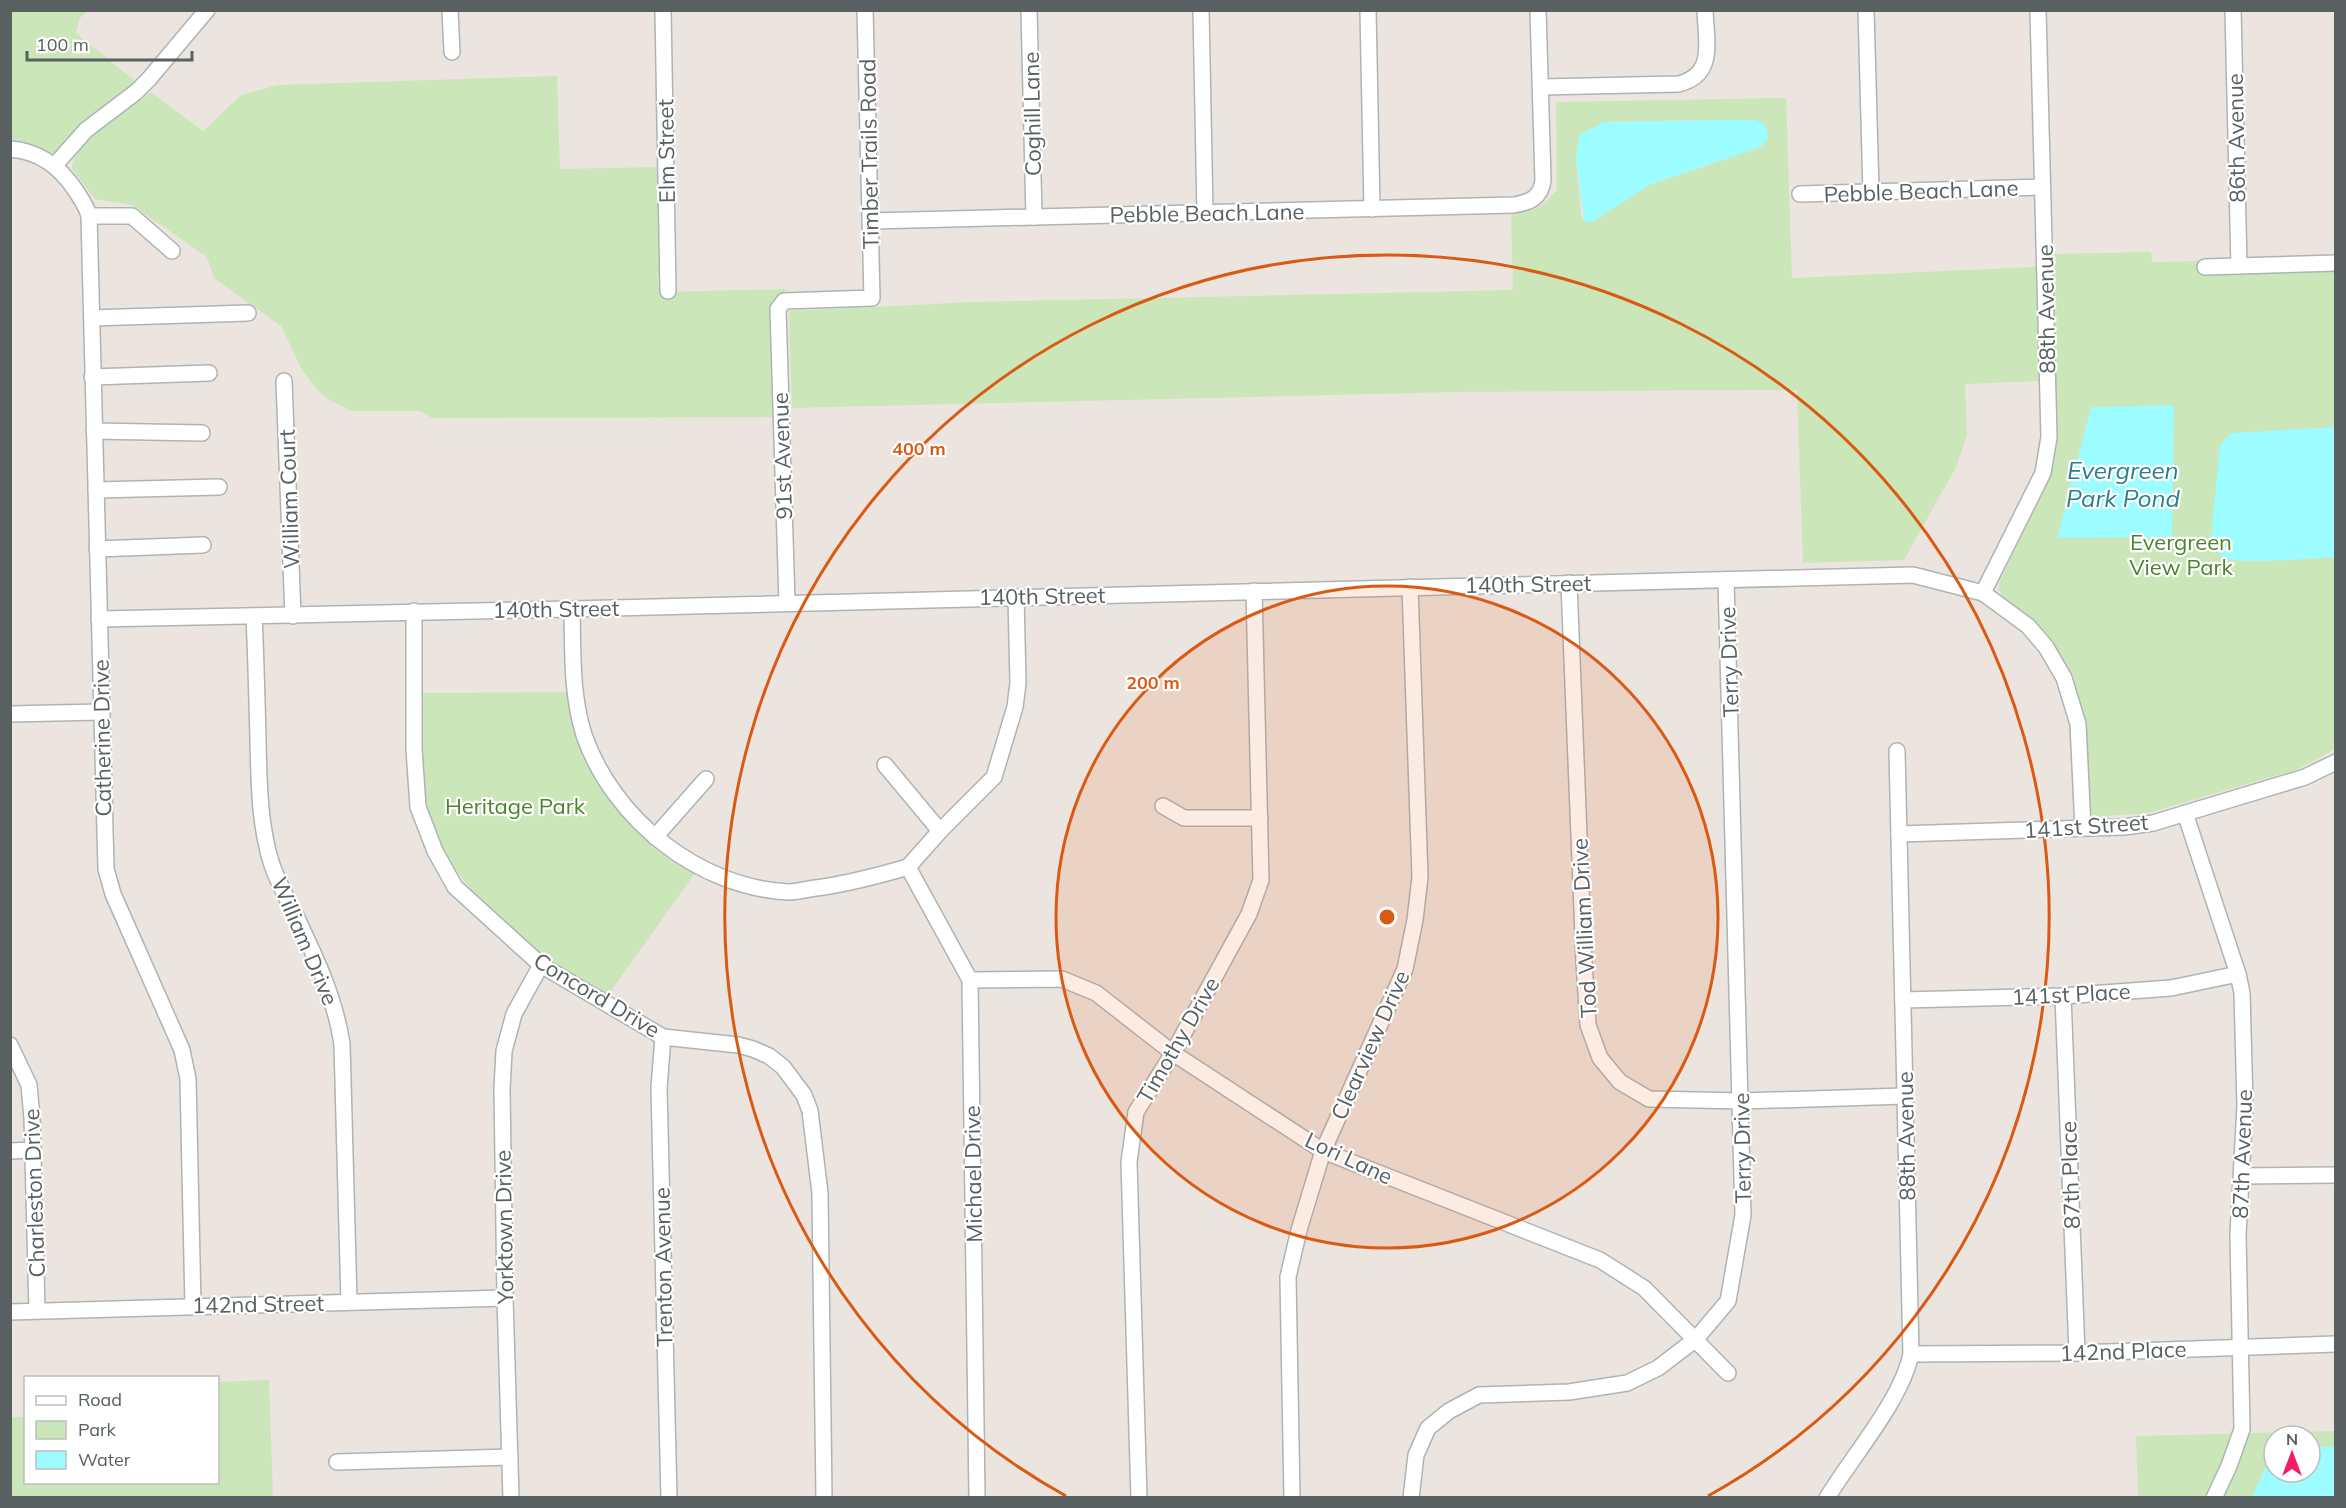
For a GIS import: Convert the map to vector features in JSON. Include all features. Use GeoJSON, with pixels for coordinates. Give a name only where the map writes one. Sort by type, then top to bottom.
{"type":"FeatureCollection","features":[{"type":"Feature","properties":{"kind":"street"},"geometry":{"type":"LineString","coordinates":[[10,149],[20,149],[41,156],[56,165],[86,130],[136,92],[207,10]]}},
{"type":"Feature","properties":{"kind":"street"},"geometry":{"type":"LineString","coordinates":[[450,10],[452,52]]}},
{"type":"Feature","properties":{"kind":"street","name":"Elm Street"},"geometry":{"type":"LineString","coordinates":[[663,10],[668,291]]}},
{"type":"Feature","properties":{"kind":"street","name":"Timber Trails Road"},"geometry":{"type":"LineString","coordinates":[[778,309],[784,301],[872,297],[865,10]]}},
{"type":"Feature","properties":{"kind":"street","name":"Coghill Lane"},"geometry":{"type":"LineString","coordinates":[[1029,10],[1034,217]]}},
{"type":"Feature","properties":{"kind":"street"},"geometry":{"type":"LineString","coordinates":[[1201,10],[1205,213]]}},
{"type":"Feature","properties":{"kind":"street"},"geometry":{"type":"LineString","coordinates":[[1368,10],[1372,209]]}},
{"type":"Feature","properties":{"kind":"street"},"geometry":{"type":"LineString","coordinates":[[1538,10],[1541,87],[1678,84],[1691,81],[1699,74],[1706,58],[1705,10]]}},
{"type":"Feature","properties":{"kind":"street"},"geometry":{"type":"LineString","coordinates":[[1866,10],[1871,192]]}},
{"type":"Feature","properties":{"kind":"street","name":"88th Avenue"},"geometry":{"type":"LineString","coordinates":[[1983,593],[2043,473],[2049,437],[2038,10]]}},
{"type":"Feature","properties":{"kind":"street","name":"86th Avenue"},"geometry":{"type":"LineString","coordinates":[[2233,10],[2239,266]]}},
{"type":"Feature","properties":{"kind":"street","name":"Pebble Beach Lane"},"geometry":{"type":"LineString","coordinates":[[871,221],[1514,206],[1536,198],[1542,187],[1541,87]]}},
{"type":"Feature","properties":{"kind":"street","name":"Catherine Drive"},"geometry":{"type":"LineString","coordinates":[[56,165],[66,175],[89,216],[106,869],[109,883],[182,1050],[188,1079],[193,1306]]}},
{"type":"Feature","properties":{"kind":"street","name":"Pebble Beach Lane"},"geometry":{"type":"LineString","coordinates":[[1800,194],[2042,187]]}},
{"type":"Feature","properties":{"kind":"street"},"geometry":{"type":"LineString","coordinates":[[89,216],[132,216],[172,251]]}},
{"type":"Feature","properties":{"kind":"street"},"geometry":{"type":"LineString","coordinates":[[2205,267],[2336,262]]}},
{"type":"Feature","properties":{"kind":"street","name":"91st Avenue"},"geometry":{"type":"LineString","coordinates":[[778,309],[787,603]]}},
{"type":"Feature","properties":{"kind":"street"},"geometry":{"type":"LineString","coordinates":[[92,318],[248,313]]}},
{"type":"Feature","properties":{"kind":"street"},"geometry":{"type":"LineString","coordinates":[[92,376],[209,373]]}},
{"type":"Feature","properties":{"kind":"street","name":"William Court"},"geometry":{"type":"LineString","coordinates":[[284,381],[293,616]]}},
{"type":"Feature","properties":{"kind":"street"},"geometry":{"type":"LineString","coordinates":[[94,431],[202,433]]}},
{"type":"Feature","properties":{"kind":"street"},"geometry":{"type":"LineString","coordinates":[[96,489],[219,488]]}},
{"type":"Feature","properties":{"kind":"street"},"geometry":{"type":"LineString","coordinates":[[97,549],[203,545]]}},
{"type":"Feature","properties":{"kind":"street","name":"140th Street"},"geometry":{"type":"LineString","coordinates":[[99,619],[1913,575],[1983,593]]}},
{"type":"Feature","properties":{"kind":"street","name":"Terry Drive"},"geometry":{"type":"LineString","coordinates":[[1411,1497],[1416,1455],[1428,1428],[1449,1411],[1479,1395],[1569,1392],[1627,1383],[1658,1368],[1696,1339],[1728,1301],[1743,1215],[1742,1101],[1726,580]]}},
{"type":"Feature","properties":{"kind":"street","name":"Tod William Drive"},"geometry":{"type":"LineString","coordinates":[[1569,583],[1588,1025],[1600,1058],[1620,1082],[1649,1099],[1742,1101],[1905,1096]]}},
{"type":"Feature","properties":{"kind":"street","name":"Clearview Drive"},"geometry":{"type":"LineString","coordinates":[[1292,1497],[1288,1277],[1299,1230],[1323,1151],[1405,969],[1420,877],[1410,587]]}},
{"type":"Feature","properties":{"kind":"street","name":"Timothy Drive"},"geometry":{"type":"LineString","coordinates":[[1139,1497],[1129,1162],[1136,1112],[1173,1053],[1249,914],[1261,880],[1254,591]]}},
{"type":"Feature","properties":{"kind":"street"},"geometry":{"type":"LineString","coordinates":[[1983,593],[2028,626],[2046,647],[2064,678],[2078,724],[2083,828]]}},
{"type":"Feature","properties":{"kind":"street"},"geometry":{"type":"LineString","coordinates":[[572,609],[573,685],[584,735],[602,775],[626,809],[655,837],[693,864],[742,884],[789,892],[850,883],[908,867],[994,777],[1015,707],[1018,683],[1016,597]]}},
{"type":"Feature","properties":{"kind":"street","name":"Concord Drive"},"geometry":{"type":"LineString","coordinates":[[414,611],[414,749],[418,807],[435,851],[455,886],[541,965],[663,1037],[738,1045],[769,1056],[793,1079],[804,1095],[810,1111],[820,1193],[824,1497]]}},
{"type":"Feature","properties":{"kind":"street","name":"William Drive"},"geometry":{"type":"LineString","coordinates":[[254,617],[259,787],[265,838],[276,873],[315,955],[334,1002],[342,1044],[350,1302]]}},
{"type":"Feature","properties":{"kind":"street"},"geometry":{"type":"LineString","coordinates":[[10,714],[101,712]]}},
{"type":"Feature","properties":{"kind":"street","name":"88th Avenue"},"geometry":{"type":"LineString","coordinates":[[1827,1497],[1894,1398],[1908,1369],[1911,1354],[1897,751]]}},
{"type":"Feature","properties":{"kind":"street","name":"141st Street"},"geometry":{"type":"LineString","coordinates":[[1899,834],[2124,827],[2153,823],[2305,777],[2336,762]]}},
{"type":"Feature","properties":{"kind":"street"},"geometry":{"type":"LineString","coordinates":[[885,765],[940,831]]}},
{"type":"Feature","properties":{"kind":"street"},"geometry":{"type":"LineString","coordinates":[[655,837],[706,779]]}},
{"type":"Feature","properties":{"kind":"street"},"geometry":{"type":"LineString","coordinates":[[1163,806],[1185,818],[1260,818]]}},
{"type":"Feature","properties":{"kind":"street","name":"87th Avenue"},"geometry":{"type":"LineString","coordinates":[[2186,813],[2238,974],[2242,993],[2245,1105],[2238,1235],[2242,1429],[2229,1466],[2214,1497]]}},
{"type":"Feature","properties":{"kind":"street","name":"Michael Drive"},"geometry":{"type":"LineString","coordinates":[[908,867],[970,980],[977,1497]]}},
{"type":"Feature","properties":{"kind":"street","name":"Yorktown Drive"},"geometry":{"type":"LineString","coordinates":[[511,1497],[505,1298],[502,1089],[504,1051],[514,1014],[541,965]]}},
{"type":"Feature","properties":{"kind":"street","name":"141st Place"},"geometry":{"type":"LineString","coordinates":[[1903,1000],[2063,996],[2171,988],[2238,974]]}},
{"type":"Feature","properties":{"kind":"street","name":"Lori Lane"},"geometry":{"type":"LineString","coordinates":[[970,980],[1062,979],[1096,993],[1173,1053],[1323,1151],[1600,1260],[1644,1288],[1728,1373]]}},
{"type":"Feature","properties":{"kind":"street","name":"87th Place"},"geometry":{"type":"LineString","coordinates":[[2063,996],[2077,1353]]}},
{"type":"Feature","properties":{"kind":"street","name":"Trenton Avenue"},"geometry":{"type":"LineString","coordinates":[[663,1037],[659,1088],[669,1497]]}},
{"type":"Feature","properties":{"kind":"street","name":"Charleston Drive"},"geometry":{"type":"LineString","coordinates":[[10,1045],[29,1085],[38,1310]]}},
{"type":"Feature","properties":{"kind":"street"},"geometry":{"type":"LineString","coordinates":[[10,1151],[33,1150]]}},
{"type":"Feature","properties":{"kind":"street"},"geometry":{"type":"LineString","coordinates":[[2242,1176],[2336,1175]]}},
{"type":"Feature","properties":{"kind":"street","name":"142nd Street"},"geometry":{"type":"LineString","coordinates":[[10,1312],[505,1298]]}},
{"type":"Feature","properties":{"kind":"street","name":"142nd Place"},"geometry":{"type":"LineString","coordinates":[[1911,1354],[2077,1353],[2336,1344]]}},
{"type":"Feature","properties":{"kind":"street"},"geometry":{"type":"LineString","coordinates":[[337,1462],[510,1457]]}},
{"type":"Feature","properties":{"kind":"green space"},"geometry":{"type":"Polygon","coordinates":[[[11,11],[87,11],[80,18],[76,33],[135,81],[83,124],[55,154],[29,143],[11,140],[11,11]]]}},
{"type":"Feature","properties":{"kind":"green space"},"geometry":{"type":"Polygon","coordinates":[[[557,76],[560,169],[661,167],[663,266],[658,276],[658,286],[664,292],[789,289],[778,295],[773,303],[776,417],[432,418],[420,411],[351,411],[320,393],[302,370],[281,326],[214,278],[207,257],[132,205],[95,199],[72,169],[75,159],[92,137],[151,92],[203,131],[241,95],[278,85],[557,76]]]}},
{"type":"Feature","properties":{"kind":"green space"},"geometry":{"type":"Polygon","coordinates":[[[1786,98],[1792,278],[2036,267],[2041,381],[1965,384],[1967,435],[1956,467],[1904,560],[1803,563],[1797,390],[1453,392],[792,408],[789,311],[975,302],[1513,290],[1511,212],[1537,208],[1557,190],[1556,102],[1786,98]],[[1755,120],[1604,122],[1579,135],[1576,156],[1581,214],[1584,222],[1592,222],[1651,184],[1760,147],[1755,120]]]}},
{"type":"Feature","properties":{"kind":"green space","name":"Evergreen View Park"},"geometry":{"type":"Polygon","coordinates":[[[2151,252],[2152,262],[2202,261],[2335,269],[2335,749],[2298,769],[2144,814],[2114,815],[2100,819],[2093,817],[2090,812],[2083,710],[2071,675],[2035,622],[2002,596],[1999,584],[2038,499],[2055,433],[2053,254],[2151,252]]]}},
{"type":"Feature","properties":{"kind":"green space","name":"Heritage Park"},"geometry":{"type":"Polygon","coordinates":[[[567,692],[572,721],[581,748],[608,799],[647,841],[695,873],[608,995],[547,958],[473,892],[451,864],[442,848],[428,813],[424,795],[420,693],[567,692]]]}},
{"type":"Feature","properties":{"kind":"green space"},"geometry":{"type":"Polygon","coordinates":[[[269,1380],[273,1497],[11,1497],[11,1417],[24,1417],[24,1484],[219,1484],[219,1382],[269,1380]]]}},
{"type":"Feature","properties":{"kind":"green space"},"geometry":{"type":"Polygon","coordinates":[[[2322,1431],[2335,1431],[2335,1497],[2138,1497],[2136,1436],[2262,1433],[2262,1484],[2322,1484],[2322,1431]]]}},
{"type":"Feature","properties":{"kind":"water"},"geometry":{"type":"Polygon","coordinates":[[[1756,120],[1766,126],[1768,138],[1761,147],[1651,184],[1592,222],[1584,222],[1576,156],[1579,135],[1604,122],[1756,120]]]}},
{"type":"Feature","properties":{"kind":"water","name":"Evergreen Park Pond"},"geometry":{"type":"Polygon","coordinates":[[[2174,405],[2172,537],[2057,538],[2091,407],[2174,405]]]}},
{"type":"Feature","properties":{"kind":"water"},"geometry":{"type":"Polygon","coordinates":[[[2335,427],[2335,557],[2247,561],[2226,558],[2220,554],[2211,536],[2220,446],[2227,436],[2232,433],[2335,427]]]}},
{"type":"Feature","properties":{"kind":"water"},"geometry":{"type":"Polygon","coordinates":[[[2322,1447],[2335,1447],[2335,1497],[2252,1497],[2262,1475],[2262,1484],[2322,1484],[2322,1447]]]}}]}
